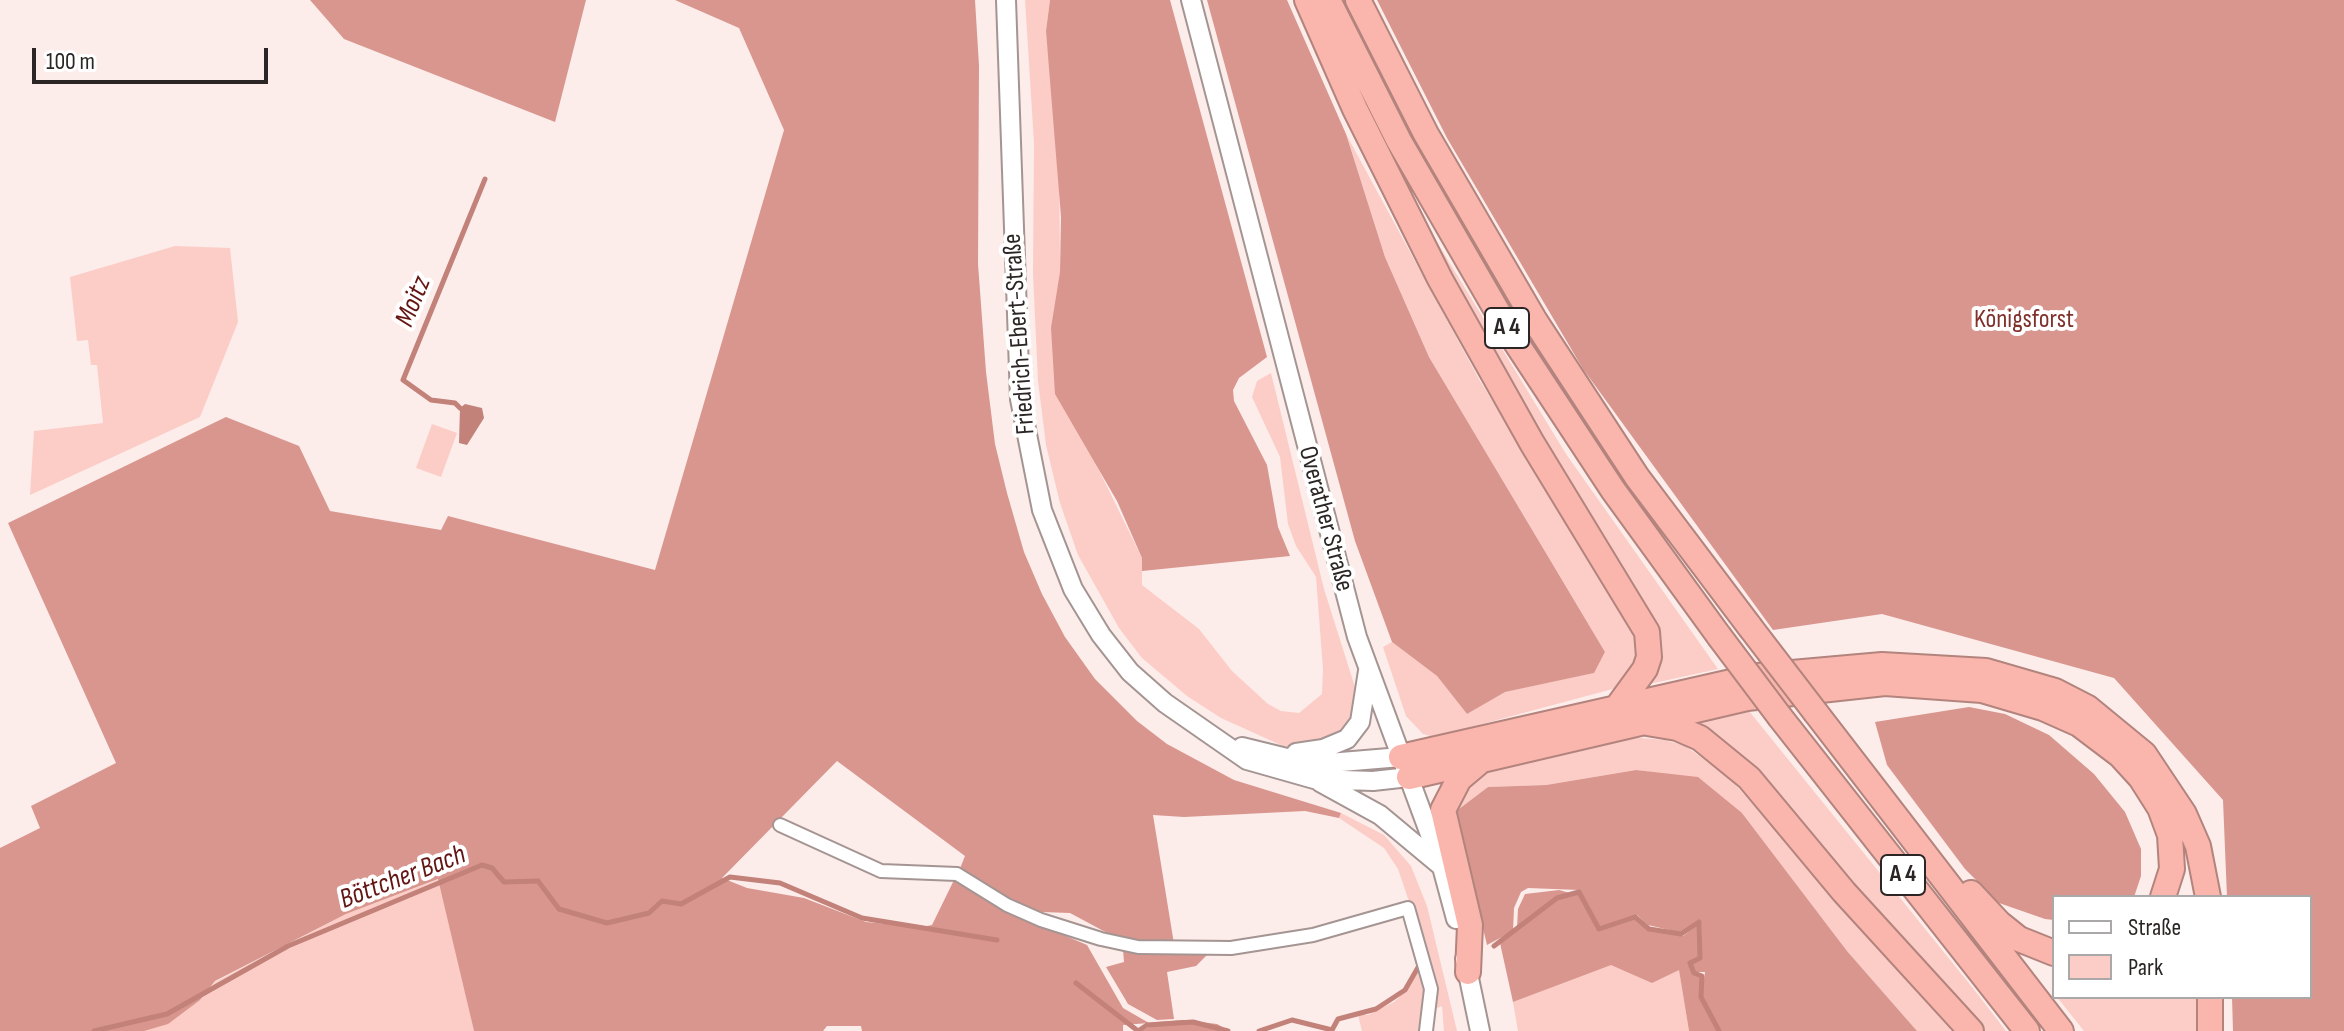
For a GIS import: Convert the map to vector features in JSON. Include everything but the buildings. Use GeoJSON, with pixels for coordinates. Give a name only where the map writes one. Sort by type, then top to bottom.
{"type":"FeatureCollection","features":[{"type":"Feature","properties":{"kind":"highway"},"geometry":{"type":"LineString","coordinates":[[1307,0],[1355,109],[1447,293],[1647,632],[1649,657],[1624,715]]}},
{"type":"Feature","properties":{"kind":"highway","name":"A 4"},"geometry":{"type":"LineString","coordinates":[[1328,0],[1399,141],[1511,335],[1613,490],[1780,717],[2027,1031]]}},
{"type":"Feature","properties":{"kind":"highway","name":"A 4"},"geometry":{"type":"LineString","coordinates":[[1358,0],[1433,147],[1535,321],[1637,477],[2061,1031]]}},
{"type":"Feature","properties":{"kind":"highway"},"geometry":{"type":"LineString","coordinates":[[1405,767],[1483,759],[1758,676],[1828,668],[1912,664],[1986,671],[2022,680],[2088,708],[2144,754],[2184,814],[2198,846],[2208,895]]}},
{"type":"Feature","properties":{"kind":"highway"},"geometry":{"type":"LineString","coordinates":[[1405,767],[1624,715],[1885,683],[1958,687],[2016,698],[2079,724],[2120,755],[2141,778],[2160,808],[2170,835],[2172,869],[2164,895]]}},
{"type":"Feature","properties":{"kind":"highway"},"geometry":{"type":"LineString","coordinates":[[1624,715],[1677,728],[1722,752],[1749,778],[1844,892],[1971,1031]]}},
{"type":"Feature","properties":{"kind":"highway"},"geometry":{"type":"LineString","coordinates":[[1468,972],[1470,925],[1443,810],[1459,779],[1483,759]]}},
{"type":"Feature","properties":{"kind":"highway"},"geometry":{"type":"LineString","coordinates":[[1859,769],[1931,842],[1999,923],[2019,939],[2052,952]]}},
{"type":"Feature","properties":{"kind":"highway"},"geometry":{"type":"LineString","coordinates":[[2210,999],[2210,1031]]}},
{"type":"Feature","properties":{"kind":"main road","name":"Friedrich-Ebert-Straße"},"geometry":{"type":"LineString","coordinates":[[1006,0],[1016,348],[1026,442],[1042,510],[1073,589],[1101,635],[1147,688],[1247,760],[1314,779]]}},
{"type":"Feature","properties":{"kind":"main road","name":"Overather Straße"},"geometry":{"type":"LineString","coordinates":[[1191,0],[1320,500],[1368,670],[1442,867],[1480,1031]]}},
{"type":"Feature","properties":{"kind":"main road"},"geometry":{"type":"LineString","coordinates":[[1273,755],[1323,749],[1347,739],[1360,722],[1368,670]]}},
{"type":"Feature","properties":{"kind":"main road"},"geometry":{"type":"LineString","coordinates":[[1220,741],[1273,755],[1329,763],[1405,767]]}},
{"type":"Feature","properties":{"kind":"main road"},"geometry":{"type":"LineString","coordinates":[[1314,779],[1373,781],[1405,767]]}},
{"type":"Feature","properties":{"kind":"main road"},"geometry":{"type":"LineString","coordinates":[[1314,779],[1380,815],[1442,867]]}},
{"type":"Feature","properties":{"kind":"street"},"geometry":{"type":"LineString","coordinates":[[780,825],[881,871],[957,874],[1007,905],[1041,920],[1138,947],[1231,948],[1313,935],[1408,908],[1431,989],[1426,1031]]}},
{"type":"Feature","properties":{"kind":"green space"},"geometry":{"type":"Polygon","coordinates":[[[310,0],[586,0],[555,122],[344,39],[310,0]]]}},
{"type":"Feature","properties":{"kind":"green space"},"geometry":{"type":"Polygon","coordinates":[[[675,0],[975,0],[979,66],[978,264],[986,372],[995,444],[1007,493],[1024,552],[1042,594],[1065,637],[1095,679],[1137,721],[1167,744],[1234,780],[1341,813],[1339,818],[1305,811],[1184,817],[1153,815],[1174,944],[1144,944],[1111,935],[1070,913],[1042,912],[1003,897],[959,871],[965,856],[837,761],[722,878],[747,888],[804,898],[866,922],[922,927],[932,925],[955,878],[1014,914],[1087,945],[1123,1008],[1149,1023],[1123,1025],[1123,1031],[862,1031],[861,1026],[827,1026],[823,1031],[474,1031],[438,879],[346,914],[215,981],[200,1000],[168,1024],[144,1031],[0,1031],[0,848],[40,828],[31,806],[116,763],[8,523],[226,417],[299,446],[330,511],[441,530],[448,516],[655,570],[784,130],[739,28],[675,0]]]}},
{"type":"Feature","properties":{"kind":"green space"},"geometry":{"type":"Polygon","coordinates":[[[1025,0],[1050,0],[1046,31],[1059,160],[1060,272],[1091,454],[1142,558],[1142,585],[1199,629],[1232,671],[1268,704],[1281,711],[1299,713],[1322,694],[1316,577],[1296,546],[1288,524],[1280,457],[1252,397],[1257,381],[1271,373],[1324,589],[1360,703],[1353,722],[1342,735],[1305,747],[1283,746],[1221,718],[1187,696],[1142,658],[1119,628],[1078,555],[1060,503],[1046,445],[1038,381],[1033,274],[1034,143],[1025,0]]]}},
{"type":"Feature","properties":{"kind":"green space"},"geometry":{"type":"Polygon","coordinates":[[[1050,0],[1170,0],[1267,357],[1239,378],[1233,390],[1234,401],[1267,465],[1278,527],[1290,556],[1142,571],[1142,558],[1117,501],[1055,394],[1051,328],[1060,272],[1061,217],[1046,31],[1050,0]]]}},
{"type":"Feature","properties":{"kind":"green space"},"geometry":{"type":"Polygon","coordinates":[[[1207,0],[1287,0],[1346,134],[1385,257],[1429,357],[1605,652],[1594,673],[1505,692],[1467,714],[1437,676],[1392,642],[1355,541],[1207,0]]]}},
{"type":"Feature","properties":{"kind":"green space","name":"Königsforst"},"geometry":{"type":"Polygon","coordinates":[[[1377,0],[2344,0],[2344,1031],[2233,1031],[2232,999],[2312,999],[2312,895],[2227,895],[2223,800],[2114,678],[1882,614],[1773,630],[1583,369],[1447,138],[1377,0]]]}},
{"type":"Feature","properties":{"kind":"green space"},"geometry":{"type":"Polygon","coordinates":[[[1346,134],[1480,381],[1629,620],[1637,650],[1635,665],[1620,687],[1434,737],[1423,734],[1406,716],[1383,647],[1392,642],[1437,676],[1467,714],[1504,692],[1593,673],[1605,652],[1429,357],[1385,257],[1346,134]]]}},
{"type":"Feature","properties":{"kind":"green space"},"geometry":{"type":"Polygon","coordinates":[[[1401,183],[1566,454],[1718,669],[1645,685],[1651,668],[1562,483],[1401,183]]]}},
{"type":"Feature","properties":{"kind":"green space"},"geometry":{"type":"Polygon","coordinates":[[[175,246],[230,248],[238,322],[200,417],[30,495],[34,431],[103,423],[97,365],[91,365],[88,340],[77,341],[70,277],[175,246]]]}},
{"type":"Feature","properties":{"kind":"green space"},"geometry":{"type":"Polygon","coordinates":[[[432,424],[457,433],[441,477],[416,468],[432,424]]]}},
{"type":"Feature","properties":{"kind":"green space"},"geometry":{"type":"Polygon","coordinates":[[[1969,707],[2005,714],[2049,735],[2094,774],[2125,812],[2141,849],[2141,876],[2135,895],[2052,895],[2052,920],[1999,903],[1965,869],[1887,765],[1875,722],[1969,707]]]}},
{"type":"Feature","properties":{"kind":"green space"},"geometry":{"type":"Polygon","coordinates":[[[1749,711],[2006,1031],[1977,1031],[1682,725],[1749,711]]]}},
{"type":"Feature","properties":{"kind":"green space"},"geometry":{"type":"Polygon","coordinates":[[[1628,737],[1665,740],[1685,746],[1727,775],[1952,1031],[1917,1031],[1847,951],[1742,813],[1660,773],[1636,770],[1546,785],[1488,787],[1455,812],[1457,797],[1483,773],[1628,737]]]}},
{"type":"Feature","properties":{"kind":"green space"},"geometry":{"type":"Polygon","coordinates":[[[1636,770],[1698,777],[1742,813],[1847,951],[1917,1031],[1720,1031],[1702,996],[1705,972],[1696,972],[1692,963],[1702,958],[1701,920],[1682,933],[1648,925],[1637,915],[1600,927],[1580,890],[1528,888],[1521,892],[1514,908],[1513,931],[1487,945],[1455,812],[1488,787],[1546,785],[1636,770]]]}},
{"type":"Feature","properties":{"kind":"green space"},"geometry":{"type":"Polygon","coordinates":[[[1341,813],[1384,835],[1411,866],[1427,906],[1457,1031],[1444,1031],[1442,1006],[1432,1010],[1435,978],[1398,869],[1384,848],[1339,818],[1341,813]]]}},
{"type":"Feature","properties":{"kind":"green space"},"geometry":{"type":"Polygon","coordinates":[[[439,879],[474,1031],[144,1031],[200,1000],[215,982],[346,914],[439,879]]]}},
{"type":"Feature","properties":{"kind":"green space"},"geometry":{"type":"Polygon","coordinates":[[[1559,890],[1570,893],[1555,897],[1517,928],[1518,909],[1525,894],[1559,890]]]}},
{"type":"Feature","properties":{"kind":"green space"},"geometry":{"type":"Polygon","coordinates":[[[1580,893],[1599,930],[1637,917],[1648,928],[1683,936],[1699,924],[1699,956],[1689,962],[1694,974],[1702,974],[1700,997],[1718,1031],[1689,1031],[1679,970],[1652,983],[1611,965],[1513,1002],[1500,943],[1555,900],[1580,893]]]}},
{"type":"Feature","properties":{"kind":"green space"},"geometry":{"type":"Polygon","coordinates":[[[1123,950],[1212,950],[1196,966],[1167,972],[1174,1019],[1157,1020],[1128,1004],[1106,967],[1124,962],[1123,950]]]}},
{"type":"Feature","properties":{"kind":"green space"},"geometry":{"type":"Polygon","coordinates":[[[1611,964],[1648,979],[1679,969],[1689,1031],[1518,1031],[1513,1002],[1611,964]]]}},
{"type":"Feature","properties":{"kind":"green space"},"geometry":{"type":"Polygon","coordinates":[[[1422,966],[1426,992],[1421,1031],[1362,1031],[1358,1015],[1368,1015],[1394,1002],[1407,990],[1422,966]]]}},
{"type":"Feature","properties":{"kind":"green space"},"geometry":{"type":"Polygon","coordinates":[[[2059,999],[2204,999],[2203,1031],[2084,1031],[2059,999]]]}},
{"type":"Feature","properties":{"kind":"green space"},"geometry":{"type":"Polygon","coordinates":[[[1183,1020],[1217,1024],[1230,1031],[1142,1031],[1157,1022],[1183,1020]]]}},
{"type":"Feature","properties":{"kind":"shaded area"},"geometry":{"type":"Polygon","coordinates":[[[465,404],[482,408],[484,418],[467,445],[459,443],[460,408],[465,404]]]}},
{"type":"Feature","properties":{"kind":"waterway","name":"Moitz"},"geometry":{"type":"LineString","coordinates":[[460,408],[455,403],[431,400],[403,380],[485,179]]}},
{"type":"Feature","properties":{"kind":"waterway","name":"Böttcher Bach"},"geometry":{"type":"LineString","coordinates":[[94,1031],[167,1014],[288,946],[482,865],[492,868],[504,882],[538,881],[559,909],[607,923],[649,913],[662,901],[681,904],[730,877],[780,883],[862,918],[997,940]]}},
{"type":"Feature","properties":{"kind":"waterway","name":"Böttcher Bach"},"geometry":{"type":"LineString","coordinates":[[1494,946],[1557,898],[1579,892],[1599,929],[1635,917],[1649,929],[1681,934],[1699,922],[1700,958],[1690,963],[1694,973],[1702,976],[1701,997],[1719,1031]]}},
{"type":"Feature","properties":{"kind":"waterway","name":"Böttcher Bach"},"geometry":{"type":"LineString","coordinates":[[1259,1031],[1292,1020],[1332,1030],[1338,1019],[1376,1009],[1405,990],[1420,964]]}},
{"type":"Feature","properties":{"kind":"waterway","name":"Böttcher Bach"},"geometry":{"type":"LineString","coordinates":[[1076,983],[1138,1031],[1147,1025],[1193,1022],[1228,1031]]}}]}
